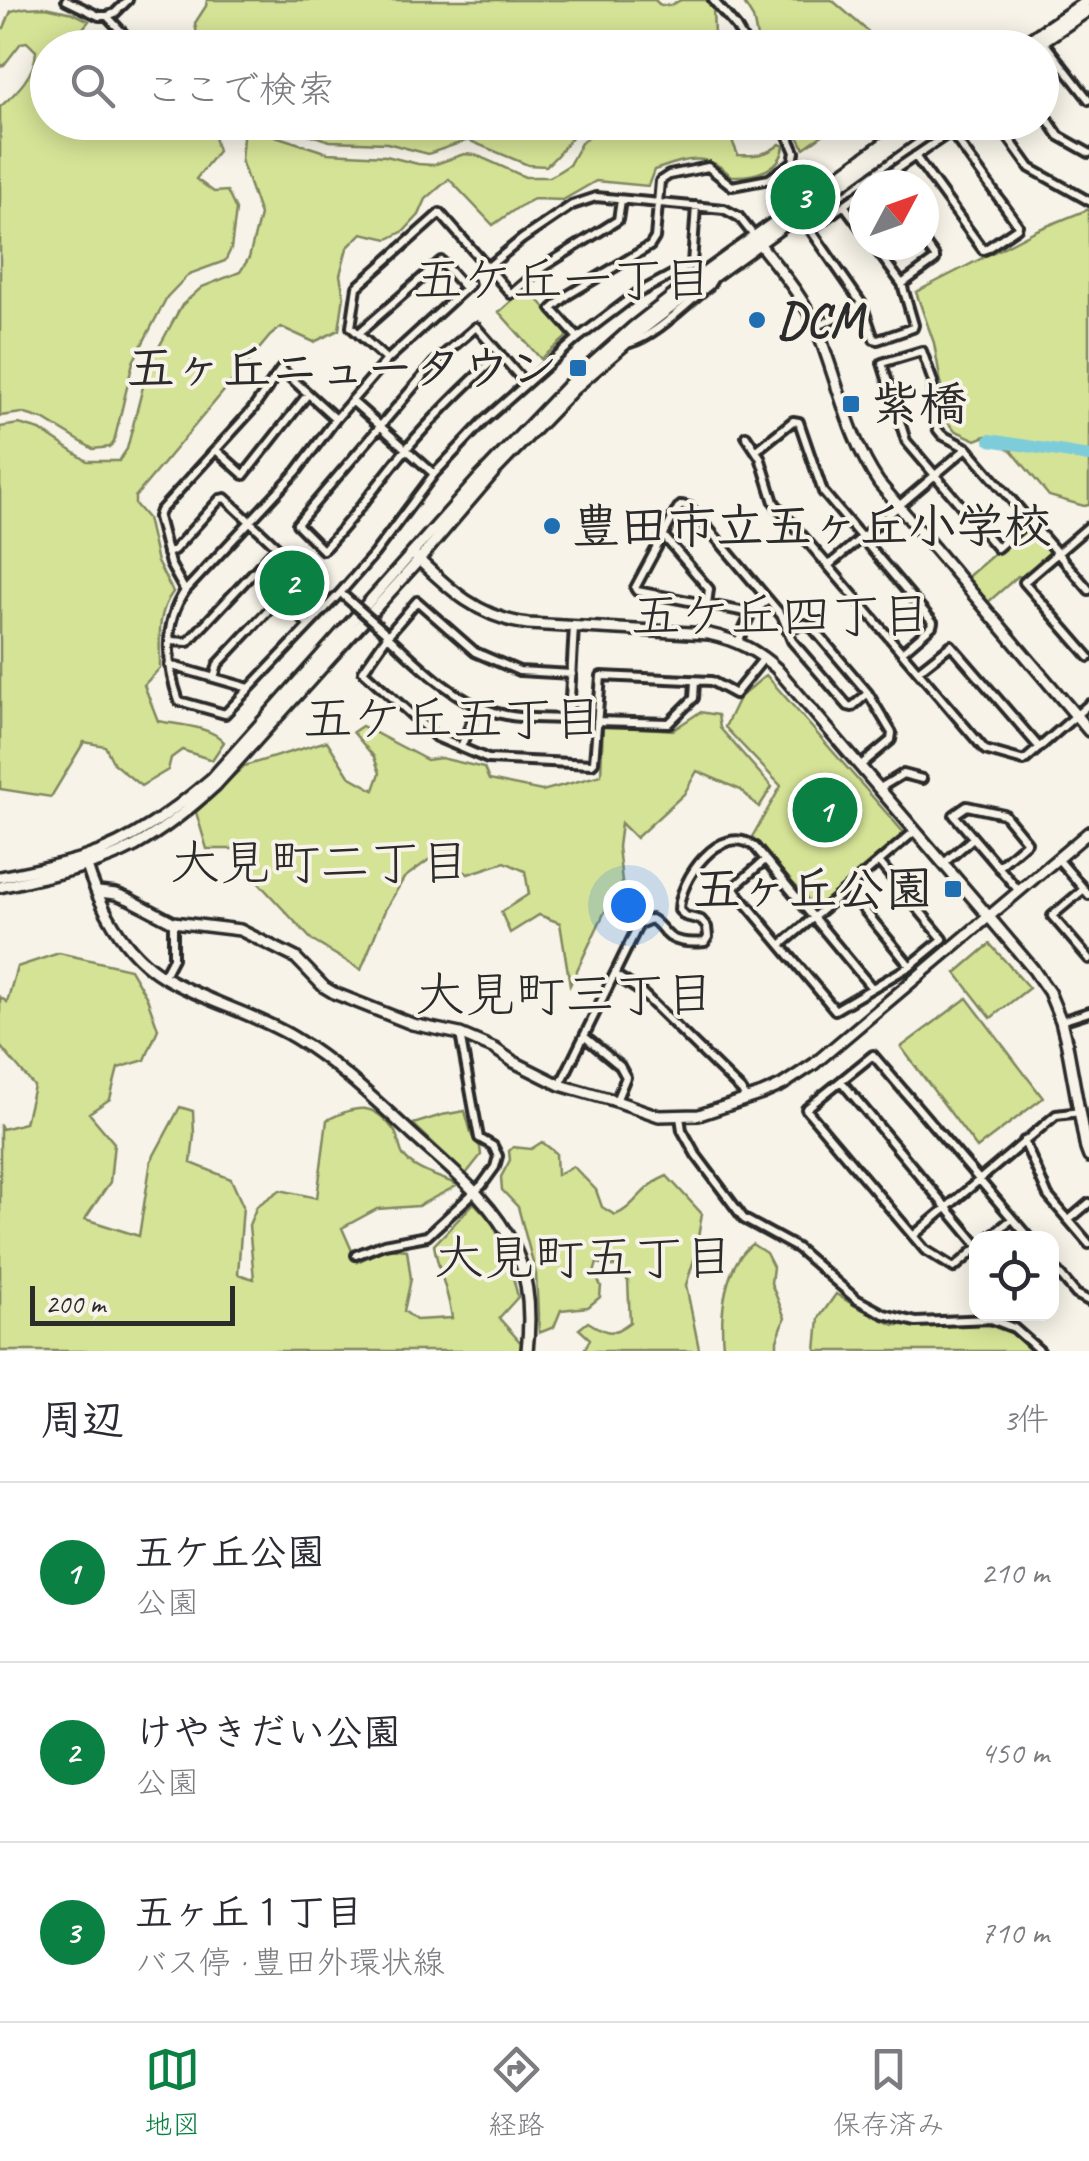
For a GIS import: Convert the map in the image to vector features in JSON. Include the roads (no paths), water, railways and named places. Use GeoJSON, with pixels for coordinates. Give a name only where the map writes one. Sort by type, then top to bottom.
{"type":"FeatureCollection","features":[{"type":"Feature","properties":{"kind":"street"},"geometry":{"type":"LineString","coordinates":[[66,0],[99,16],[115,13],[128,0]]}},
{"type":"Feature","properties":{"kind":"street"},"geometry":{"type":"LineString","coordinates":[[713,0],[738,30]]}},
{"type":"Feature","properties":{"kind":"street"},"geometry":{"type":"LineString","coordinates":[[1044,30],[1088,0]]}},
{"type":"Feature","properties":{"kind":"street"},"geometry":{"type":"LineString","coordinates":[[1059,30],[1089,10]]}},
{"type":"Feature","properties":{"kind":"street"},"geometry":{"type":"LineString","coordinates":[[107,16],[120,30]]}},
{"type":"Feature","properties":{"kind":"street"},"geometry":{"type":"LineString","coordinates":[[1059,62],[1089,100]]}},
{"type":"Feature","properties":{"kind":"street"},"geometry":{"type":"LineString","coordinates":[[1059,136],[1089,153]]}},
{"type":"Feature","properties":{"kind":"street"},"geometry":{"type":"LineString","coordinates":[[578,338],[552,308],[650,246],[655,238],[660,181],[669,175],[708,167],[732,186],[769,179],[794,162],[790,140]]}},
{"type":"Feature","properties":{"kind":"street"},"geometry":{"type":"LineString","coordinates":[[416,556],[575,388],[757,240],[889,140]]}},
{"type":"Feature","properties":{"kind":"street"},"geometry":{"type":"LineString","coordinates":[[0,887],[132,848],[184,814],[216,785],[531,421],[570,383],[648,315],[902,140]]}},
{"type":"Feature","properties":{"kind":"street"},"geometry":{"type":"LineString","coordinates":[[896,170],[939,140]]}},
{"type":"Feature","properties":{"kind":"street"},"geometry":{"type":"LineString","coordinates":[[915,156],[982,250],[986,249],[1018,225],[957,140]]}},
{"type":"Feature","properties":{"kind":"street"},"geometry":{"type":"LineString","coordinates":[[1010,140],[1030,168],[1089,201]]}},
{"type":"Feature","properties":{"kind":"street"},"geometry":{"type":"LineString","coordinates":[[488,267],[572,206],[596,197],[724,209],[739,218],[793,288],[816,327],[866,464],[1089,731]]}},
{"type":"Feature","properties":{"kind":"street"},"geometry":{"type":"LineString","coordinates":[[387,360],[351,327],[357,287],[440,213],[511,294],[543,267],[618,220],[621,200]]}},
{"type":"Feature","properties":{"kind":"street"},"geometry":{"type":"LineString","coordinates":[[849,202],[810,229],[862,304],[874,339],[914,325],[902,284],[884,260]]}},
{"type":"Feature","properties":{"kind":"street"},"geometry":{"type":"LineString","coordinates":[[844,205],[849,212]]}},
{"type":"Feature","properties":{"kind":"street"},"geometry":{"type":"LineString","coordinates":[[359,334],[441,261],[467,286],[387,360],[297,471],[185,591],[174,607],[170,641],[170,665],[178,701],[224,714],[308,625],[343,594],[434,474],[484,420],[578,338],[636,294],[692,264],[696,206]]}},
{"type":"Feature","properties":{"kind":"street"},"geometry":{"type":"LineString","coordinates":[[902,284],[935,260]]}},
{"type":"Feature","properties":{"kind":"street"},"geometry":{"type":"LineString","coordinates":[[816,327],[862,304]]}},
{"type":"Feature","properties":{"kind":"street"},"geometry":{"type":"LineString","coordinates":[[500,354],[460,390],[323,550],[298,524],[434,363],[476,327],[500,354],[526,384]]}},
{"type":"Feature","properties":{"kind":"street"},"geometry":{"type":"LineString","coordinates":[[1030,520],[997,548],[906,441],[882,364],[922,350],[934,382],[930,412],[942,436],[967,448],[1030,520],[1089,590]]}},
{"type":"Feature","properties":{"kind":"street"},"geometry":{"type":"LineString","coordinates":[[185,591],[170,564],[158,517],[160,510],[252,410],[281,370],[336,419]]}},
{"type":"Feature","properties":{"kind":"street"},"geometry":{"type":"LineString","coordinates":[[216,450],[244,475],[308,394]]}},
{"type":"Feature","properties":{"kind":"street"},"geometry":{"type":"LineString","coordinates":[[352,401],[434,474]]}},
{"type":"Feature","properties":{"kind":"street"},"geometry":{"type":"LineString","coordinates":[[757,450],[792,421],[799,422],[820,488],[932,622],[902,652]]}},
{"type":"Feature","properties":{"kind":"street"},"geometry":{"type":"LineString","coordinates":[[746,436],[757,450],[774,502],[985,750],[1024,761],[1089,704]]}},
{"type":"Feature","properties":{"kind":"street"},"geometry":{"type":"LineString","coordinates":[[828,566],[967,448]]}},
{"type":"Feature","properties":{"kind":"street"},"geometry":{"type":"LineString","coordinates":[[167,554],[225,498],[277,547],[188,642],[170,641]]}},
{"type":"Feature","properties":{"kind":"street"},"geometry":{"type":"LineString","coordinates":[[751,613],[635,588],[675,511],[682,505],[690,507],[782,616],[792,641],[848,706],[852,707],[868,693]]}},
{"type":"Feature","properties":{"kind":"street"},"geometry":{"type":"LineString","coordinates":[[1089,526],[1024,582],[1089,657]]}},
{"type":"Feature","properties":{"kind":"street"},"geometry":{"type":"LineString","coordinates":[[662,535],[709,589],[707,604]]}},
{"type":"Feature","properties":{"kind":"street"},"geometry":{"type":"LineString","coordinates":[[416,556],[461,598],[492,616],[518,622],[709,634],[738,642],[781,672],[1049,992],[1061,1020],[1089,1157]]}},
{"type":"Feature","properties":{"kind":"street"},"geometry":{"type":"LineString","coordinates":[[343,594],[447,687],[478,706],[506,715],[568,718],[574,626]]}},
{"type":"Feature","properties":{"kind":"street"},"geometry":{"type":"LineString","coordinates":[[214,678],[218,664],[280,598],[308,625]]}},
{"type":"Feature","properties":{"kind":"street"},"geometry":{"type":"LineString","coordinates":[[738,642],[751,613],[768,600]]}},
{"type":"Feature","properties":{"kind":"street"},"geometry":{"type":"LineString","coordinates":[[572,674],[518,670],[473,652],[416,601],[386,633],[363,672],[436,737],[488,759],[592,764],[601,676],[711,681],[735,694],[764,657]]}},
{"type":"Feature","properties":{"kind":"street"},"geometry":{"type":"LineString","coordinates":[[786,629],[810,625],[868,693],[893,736],[861,765]]}},
{"type":"Feature","properties":{"kind":"street"},"geometry":{"type":"LineString","coordinates":[[918,672],[949,645],[953,646],[1039,748]]}},
{"type":"Feature","properties":{"kind":"street"},"geometry":{"type":"LineString","coordinates":[[170,665],[249,688]]}},
{"type":"Feature","properties":{"kind":"street"},"geometry":{"type":"LineString","coordinates":[[597,721],[669,722],[694,698],[695,681]]}},
{"type":"Feature","properties":{"kind":"street"},"geometry":{"type":"LineString","coordinates":[[461,746],[478,706]]}},
{"type":"Feature","properties":{"kind":"street"},"geometry":{"type":"LineString","coordinates":[[880,788],[903,774],[922,778]]}},
{"type":"Feature","properties":{"kind":"street"},"geometry":{"type":"LineString","coordinates":[[998,868],[1027,842],[1004,814],[967,806],[954,816],[998,868],[1019,892]]}},
{"type":"Feature","properties":{"kind":"street"},"geometry":{"type":"LineString","coordinates":[[781,945],[916,830]]}},
{"type":"Feature","properties":{"kind":"street"},"geometry":{"type":"LineString","coordinates":[[98,892],[116,894],[173,922],[240,930],[296,958],[334,993],[412,1024],[460,1034],[560,1085],[659,1116],[680,1117],[746,1100],[782,1085],[814,1064],[1089,832]]}},
{"type":"Feature","properties":{"kind":"street"},"geometry":{"type":"LineString","coordinates":[[944,863],[973,838]]}},
{"type":"Feature","properties":{"kind":"street"},"geometry":{"type":"LineString","coordinates":[[560,1085],[640,924],[652,920],[670,937],[704,942],[707,928],[701,920],[679,910],[681,890],[711,849],[724,841],[747,841],[872,988]]}},
{"type":"Feature","properties":{"kind":"street"},"geometry":{"type":"LineString","coordinates":[[1058,859],[1086,892],[1052,916],[1089,959]]}},
{"type":"Feature","properties":{"kind":"street"},"geometry":{"type":"LineString","coordinates":[[765,860],[732,888],[835,1010],[910,966],[943,939],[879,862]]}},
{"type":"Feature","properties":{"kind":"street"},"geometry":{"type":"LineString","coordinates":[[0,878],[86,861]]}},
{"type":"Feature","properties":{"kind":"street"},"geometry":{"type":"LineString","coordinates":[[86,861],[110,919],[136,955],[163,977],[257,1018],[319,1054],[475,1192],[504,1228],[522,1266],[530,1319],[527,1351]]}},
{"type":"Feature","properties":{"kind":"street"},"geometry":{"type":"LineString","coordinates":[[847,889],[910,966]]}},
{"type":"Feature","properties":{"kind":"street"},"geometry":{"type":"LineString","coordinates":[[163,977],[173,958],[173,922]]}},
{"type":"Feature","properties":{"kind":"street"},"geometry":{"type":"LineString","coordinates":[[615,975],[640,991],[742,1091],[746,1100]]}},
{"type":"Feature","properties":{"kind":"street"},"geometry":{"type":"LineString","coordinates":[[1061,1020],[1089,1012]]}},
{"type":"Feature","properties":{"kind":"street"},"geometry":{"type":"LineString","coordinates":[[356,1255],[384,1244],[427,1236],[475,1192],[495,1166],[498,1156],[494,1146],[480,1138],[460,1034]]}},
{"type":"Feature","properties":{"kind":"street"},"geometry":{"type":"LineString","coordinates":[[585,1037],[620,1066],[626,1077],[616,1101]]}},
{"type":"Feature","properties":{"kind":"street"},"geometry":{"type":"LineString","coordinates":[[969,1253],[954,1268],[926,1250],[806,1109],[872,1055],[1023,1231]]}},
{"type":"Feature","properties":{"kind":"street"},"geometry":{"type":"LineString","coordinates":[[841,1081],[969,1237]]}},
{"type":"Feature","properties":{"kind":"street"},"geometry":{"type":"LineString","coordinates":[[913,1236],[1056,1116],[1080,1112]]}},
{"type":"Feature","properties":{"kind":"street"},"geometry":{"type":"LineString","coordinates":[[680,1117],[682,1130],[696,1155],[744,1219],[797,1248],[856,1299],[884,1314],[916,1322],[991,1318],[1014,1328],[1040,1351]]}},
{"type":"Feature","properties":{"kind":"street"},"geometry":{"type":"LineString","coordinates":[[1024,1141],[1048,1196],[1089,1244]]}},
{"type":"Feature","properties":{"kind":"street"},"geometry":{"type":"LineString","coordinates":[[1068,1220],[1089,1203]]}},
{"type":"Feature","properties":{"kind":"street"},"geometry":{"type":"LineString","coordinates":[[997,1231],[1012,1219]]}},
{"type":"Feature","properties":{"kind":"street"},"geometry":{"type":"LineString","coordinates":[[1059,1274],[1089,1302]]}},
{"type":"Feature","properties":{"kind":"waterway"},"geometry":{"type":"LineString","coordinates":[[990,440],[1089,456]]}},
{"type":"Feature","properties":{"kind":"place","name":"五ヶ丘１丁目"},"geometry":{"type":"Point","coordinates":[803,197]}},
{"type":"Feature","properties":{"kind":"place","name":"DCM"},"geometry":{"type":"Point","coordinates":[757,320]}},
{"type":"Feature","properties":{"kind":"place","name":"五ヶ丘ニュータウン"},"geometry":{"type":"Point","coordinates":[578,368]}},
{"type":"Feature","properties":{"kind":"place","name":"紫橋"},"geometry":{"type":"Point","coordinates":[851,404]}},
{"type":"Feature","properties":{"kind":"place","name":"豊田市立五ヶ丘小学校"},"geometry":{"type":"Point","coordinates":[552,526]}},
{"type":"Feature","properties":{"kind":"place","name":"けやきだい公園"},"geometry":{"type":"Point","coordinates":[292,583]}},
{"type":"Feature","properties":{"kind":"place","name":"五ケ丘公園"},"geometry":{"type":"Point","coordinates":[825,810]}},
{"type":"Feature","properties":{"kind":"place","name":"五ヶ丘公園"},"geometry":{"type":"Point","coordinates":[953,889]}},
{"type":"Feature","properties":{"kind":"district","name":"五ケ丘一丁目"},"geometry":{"type":"Point","coordinates":[563,279]}},
{"type":"Feature","properties":{"kind":"district","name":"五ケ丘四丁目"},"geometry":{"type":"Point","coordinates":[781,615]}},
{"type":"Feature","properties":{"kind":"district","name":"五ケ丘五丁目"},"geometry":{"type":"Point","coordinates":[453,718]}},
{"type":"Feature","properties":{"kind":"district","name":"大見町二丁目"},"geometry":{"type":"Point","coordinates":[320,862]}},
{"type":"Feature","properties":{"kind":"district","name":"大見町三丁目"},"geometry":{"type":"Point","coordinates":[565,994]}},
{"type":"Feature","properties":{"kind":"district","name":"大見町五丁目"},"geometry":{"type":"Point","coordinates":[584,1257]}}]}
